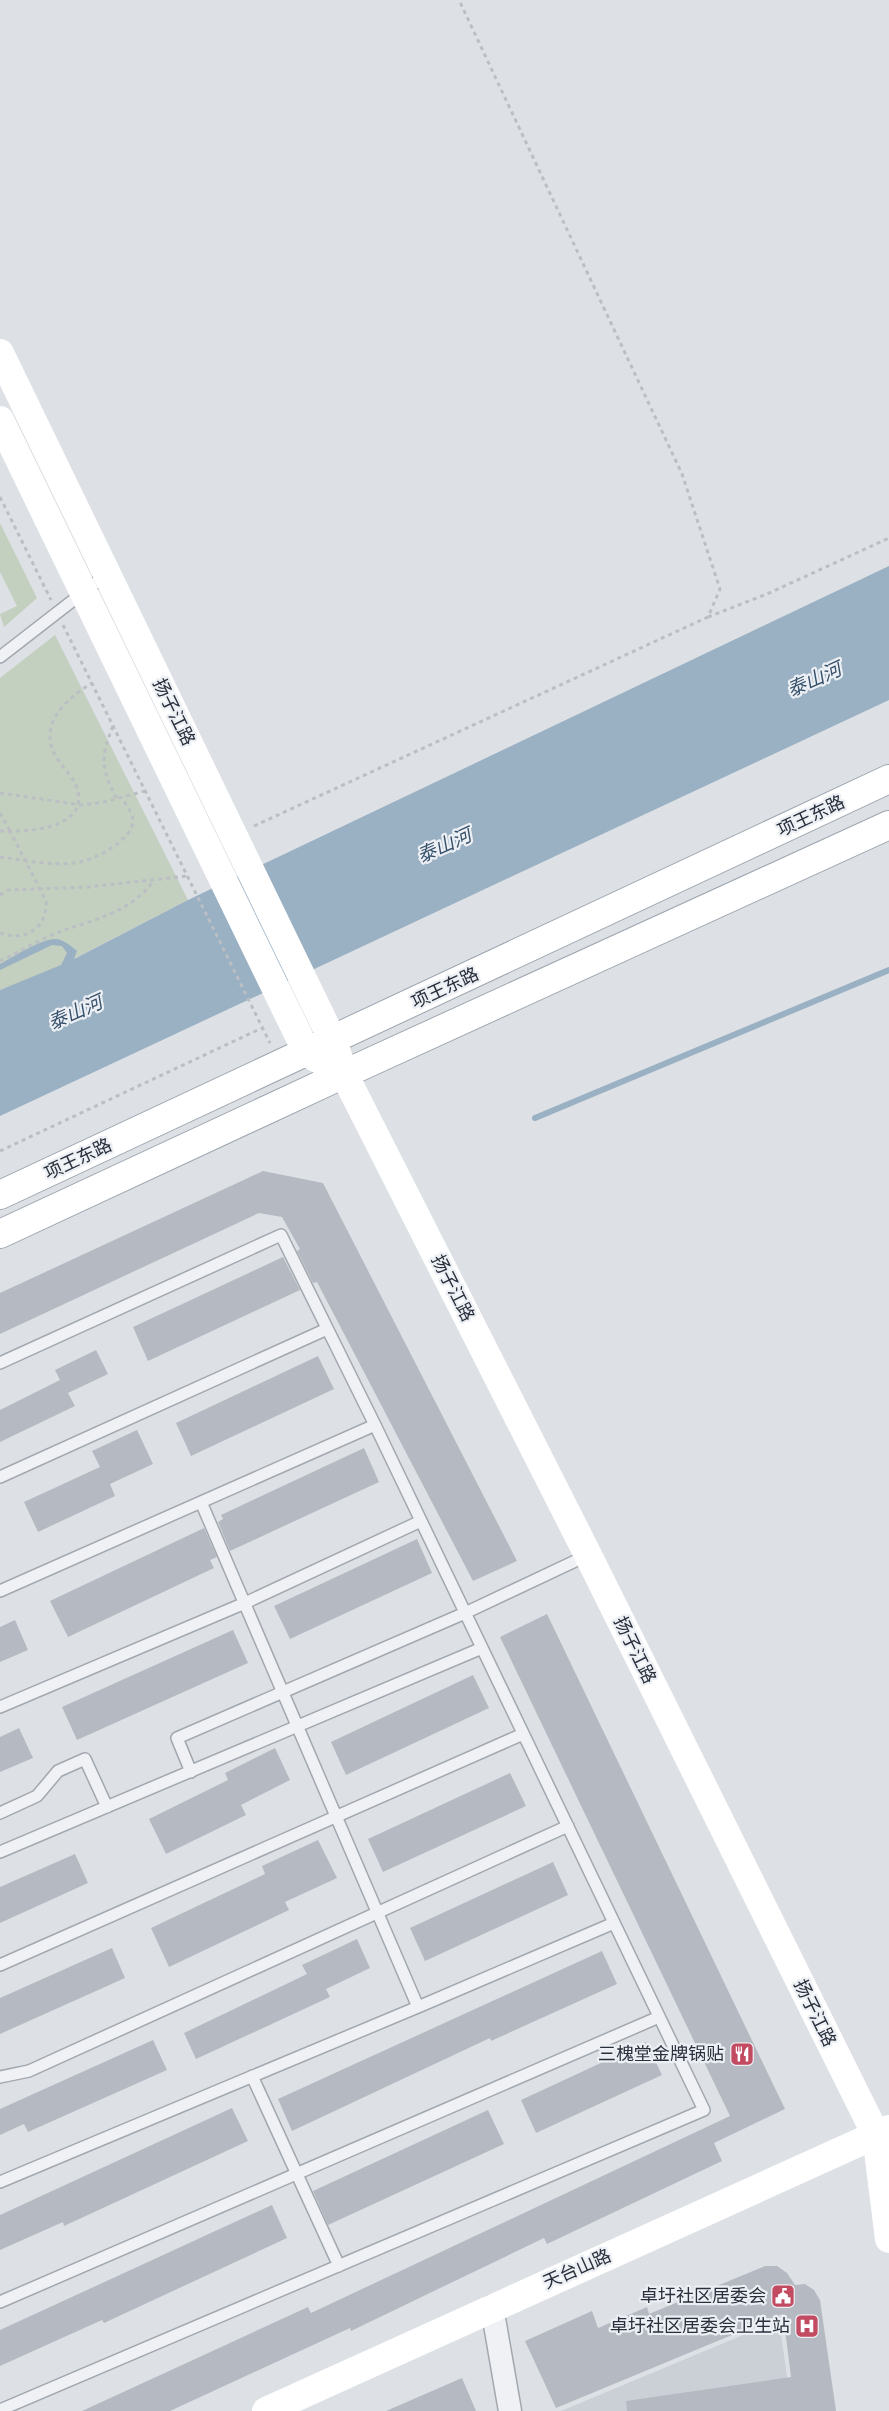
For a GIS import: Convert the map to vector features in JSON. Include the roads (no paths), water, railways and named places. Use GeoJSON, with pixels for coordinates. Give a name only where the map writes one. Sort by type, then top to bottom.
{"type":"FeatureCollection","features":[{"type":"Feature","properties":{"kind":"street","name":"扬子江路"},"geometry":{"type":"LineString","coordinates":[[0,353],[305,982],[333,1041],[344,1074],[882,2132],[889,2239]]}},
{"type":"Feature","properties":{"kind":"street","name":"扬子江路"},"geometry":{"type":"LineString","coordinates":[[0,420],[307,1053]]}},
{"type":"Feature","properties":{"kind":"street","name":"项王东路"},"geometry":{"type":"LineString","coordinates":[[0,1196],[889,779]]}},
{"type":"Feature","properties":{"kind":"street","name":"项王东路"},"geometry":{"type":"LineString","coordinates":[[0,1234],[344,1074],[889,825]]}},
{"type":"Feature","properties":{"kind":"street"},"geometry":{"type":"LineString","coordinates":[[307,1053],[344,1074]]}},
{"type":"Feature","properties":{"kind":"street","name":"天台山路"},"geometry":{"type":"LineString","coordinates":[[266,2411],[882,2132]]}},
{"type":"Feature","properties":{"kind":"street"},"geometry":{"type":"LineString","coordinates":[[492,2308],[510,2411]]}},
{"type":"Feature","properties":{"kind":"lane"},"geometry":{"type":"LineString","coordinates":[[0,657],[107,574]]}},
{"type":"Feature","properties":{"kind":"lane"},"geometry":{"type":"LineString","coordinates":[[0,1363],[281,1234],[375,1425],[704,2110],[0,2410]]}},
{"type":"Feature","properties":{"kind":"lane"},"geometry":{"type":"LineString","coordinates":[[0,1477],[328,1329]]}},
{"type":"Feature","properties":{"kind":"lane"},"geometry":{"type":"LineString","coordinates":[[0,1591],[375,1425]]}},
{"type":"Feature","properties":{"kind":"lane"},"geometry":{"type":"LineString","coordinates":[[202,1502],[418,2006]]}},
{"type":"Feature","properties":{"kind":"lane"},"geometry":{"type":"LineString","coordinates":[[0,1707],[245,1603],[421,1521]]}},
{"type":"Feature","properties":{"kind":"lane"},"geometry":{"type":"LineString","coordinates":[[191,1772],[177,1738],[465,1613],[588,1555]]}},
{"type":"Feature","properties":{"kind":"lane"},"geometry":{"type":"LineString","coordinates":[[0,1852],[482,1648]]}},
{"type":"Feature","properties":{"kind":"lane"},"geometry":{"type":"LineString","coordinates":[[0,1965],[523,1734]]}},
{"type":"Feature","properties":{"kind":"lane"},"geometry":{"type":"LineString","coordinates":[[0,1813],[37,1796],[58,1771],[85,1759],[107,1807]]}},
{"type":"Feature","properties":{"kind":"lane"},"geometry":{"type":"LineString","coordinates":[[0,2077],[29,2072],[568,1826]]}},
{"type":"Feature","properties":{"kind":"lane"},"geometry":{"type":"LineString","coordinates":[[0,2182],[614,1923]]}},
{"type":"Feature","properties":{"kind":"lane"},"geometry":{"type":"LineString","coordinates":[[0,2302],[659,2017]]}},
{"type":"Feature","properties":{"kind":"lane"},"geometry":{"type":"LineString","coordinates":[[252,2076],[339,2266]]}},
{"type":"Feature","properties":{"kind":"water","name":"泰山河"},"geometry":{"type":"Polygon","coordinates":[[[889,566],[889,700],[0,1116],[0,990],[61,965],[67,953],[62,946],[52,945],[0,970],[0,964],[36,945],[56,939],[65,942],[77,951],[74,959],[188,900],[889,566]]]}},
{"type":"Feature","properties":{"kind":"waterway"},"geometry":{"type":"LineString","coordinates":[[535,1118],[889,970]]}},
{"type":"Feature","properties":{"kind":"place","name":"三槐堂金牌锅贴"},"geometry":{"type":"Point","coordinates":[742,2054]}},
{"type":"Feature","properties":{"kind":"place","name":"卓圩社区居委会"},"geometry":{"type":"Point","coordinates":[783,2296]}},
{"type":"Feature","properties":{"kind":"place","name":"卓圩社区居委会卫生站"},"geometry":{"type":"Point","coordinates":[807,2326]}}]}
